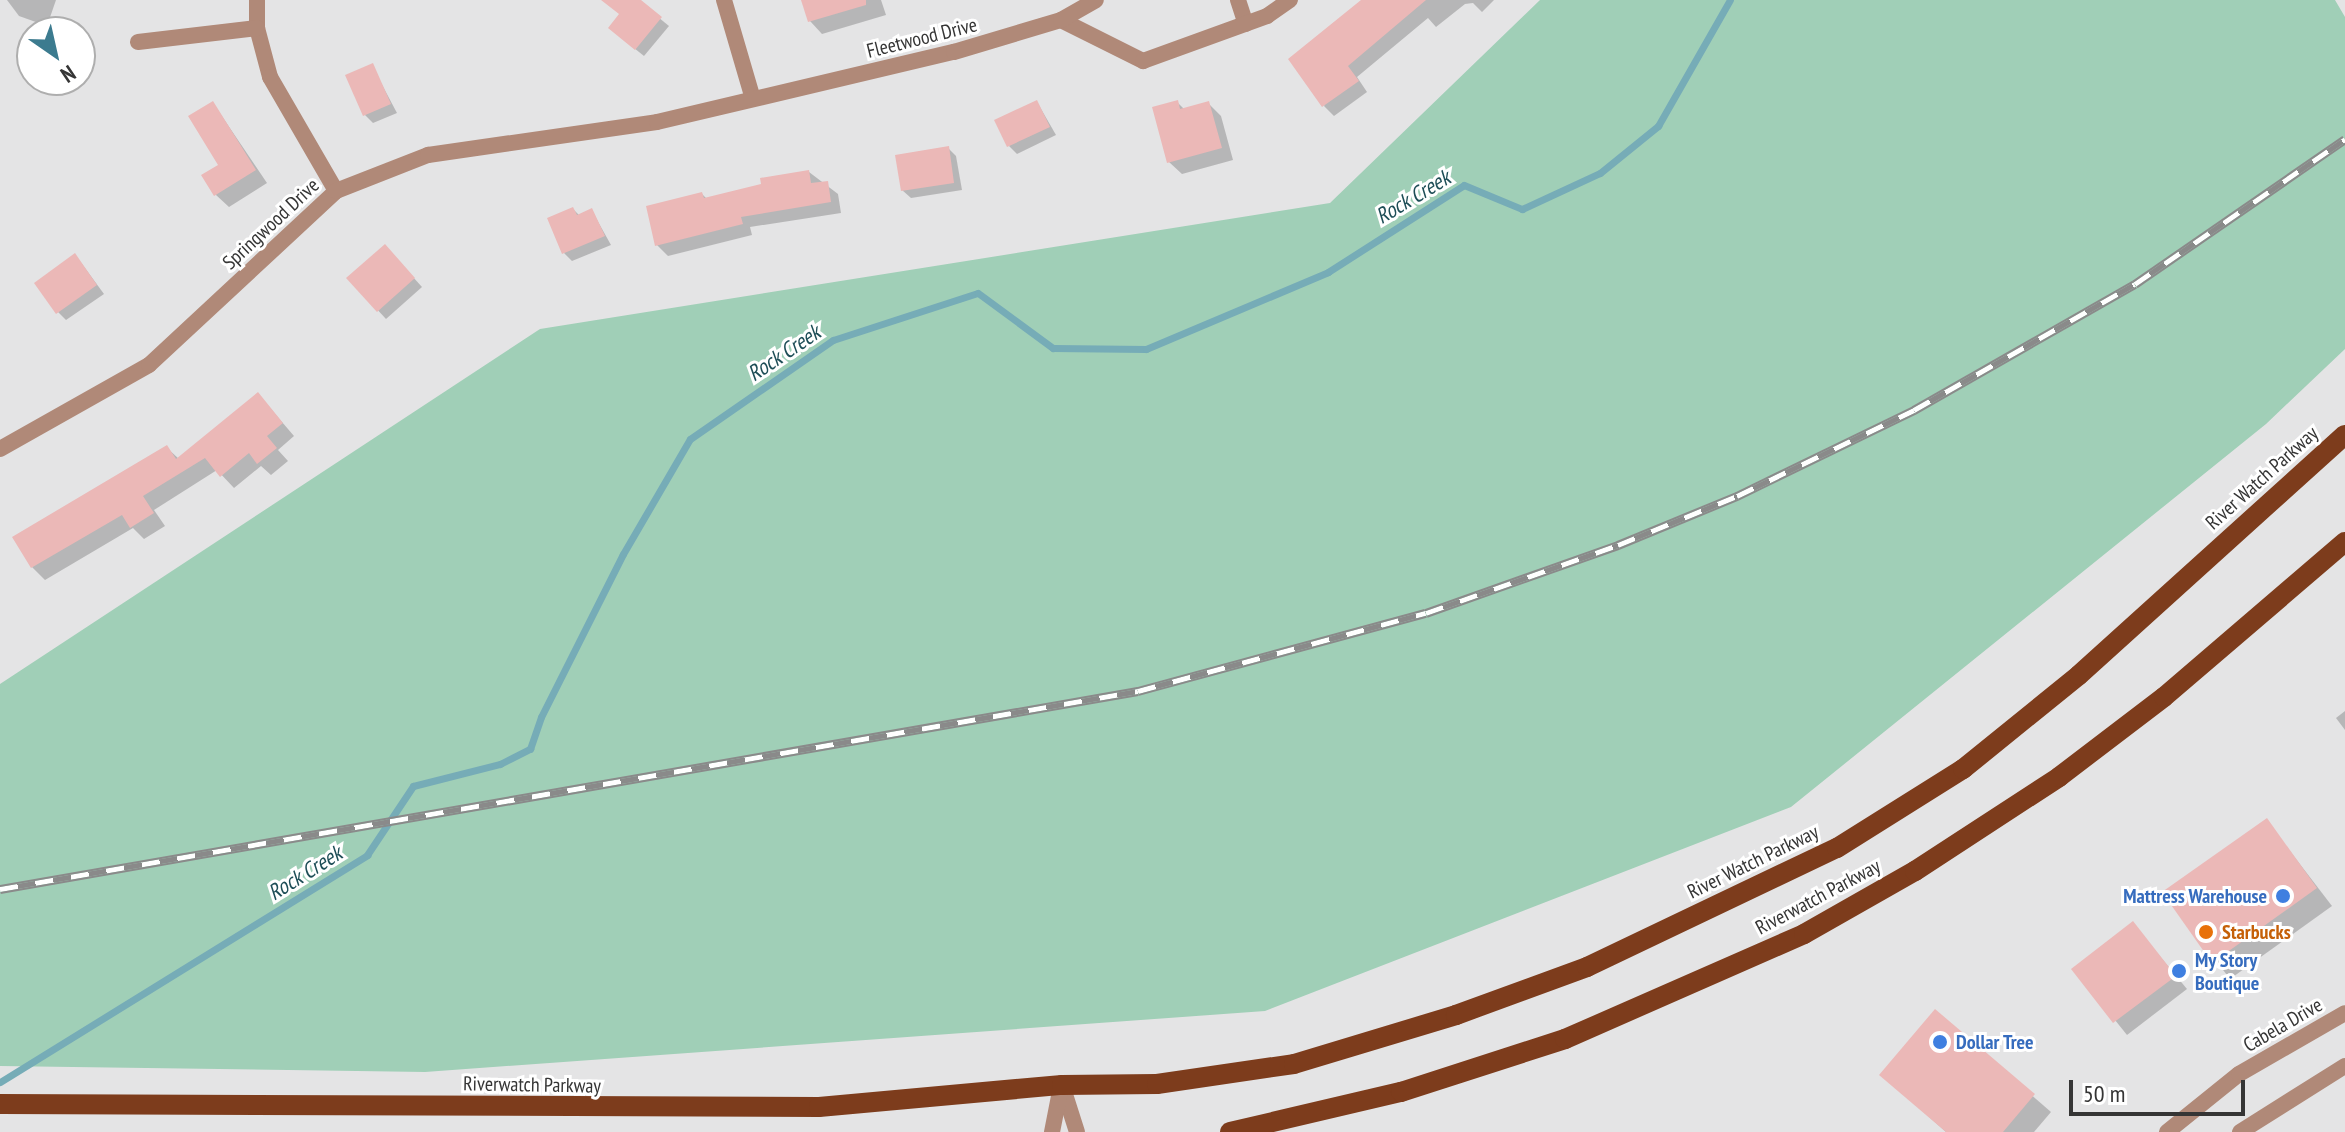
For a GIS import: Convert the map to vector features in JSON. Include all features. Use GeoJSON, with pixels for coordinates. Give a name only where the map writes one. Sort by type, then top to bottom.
{"type":"FeatureCollection","features":[{"type":"Feature","properties":{"kind":"main road","name":"River Watch Parkway"},"geometry":{"type":"LineString","coordinates":[[1062,1085],[1157,1084],[1294,1064],[1456,1015],[1587,967],[1837,848],[1963,769],[2079,675],[2345,435]]}},
{"type":"Feature","properties":{"kind":"main road","name":"Riverwatch Parkway"},"geometry":{"type":"LineString","coordinates":[[1233,1132],[1401,1092],[1538,1048],[1647,1007],[1804,934],[1915,871],[2059,777],[2164,697],[2345,542]]}},
{"type":"Feature","properties":{"kind":"main road","name":"Riverwatch Parkway"},"geometry":{"type":"LineString","coordinates":[[0,1104],[819,1107],[1062,1085]]}},
{"type":"Feature","properties":{"kind":"street"},"geometry":{"type":"LineString","coordinates":[[257,0],[257,28],[270,77],[336,191]]}},
{"type":"Feature","properties":{"kind":"street"},"geometry":{"type":"LineString","coordinates":[[724,0],[753,99]]}},
{"type":"Feature","properties":{"kind":"street","name":"Fleetwood Drive"},"geometry":{"type":"LineString","coordinates":[[753,99],[1061,20],[1096,0]]}},
{"type":"Feature","properties":{"kind":"street"},"geometry":{"type":"LineString","coordinates":[[1238,0],[1246,24]]}},
{"type":"Feature","properties":{"kind":"street"},"geometry":{"type":"LineString","coordinates":[[1061,20],[1143,61],[1246,24],[1290,0]]}},
{"type":"Feature","properties":{"kind":"street"},"geometry":{"type":"LineString","coordinates":[[138,42],[257,28]]}},
{"type":"Feature","properties":{"kind":"street","name":"Springwood Drive"},"geometry":{"type":"LineString","coordinates":[[0,449],[149,365],[336,191],[428,155],[657,122],[753,99]]}},
{"type":"Feature","properties":{"kind":"street","name":"Cabela Drive"},"geometry":{"type":"LineString","coordinates":[[2167,1132],[2239,1074],[2345,1013]]}},
{"type":"Feature","properties":{"kind":"street"},"geometry":{"type":"LineString","coordinates":[[2240,1132],[2345,1066]]}},
{"type":"Feature","properties":{"kind":"street"},"geometry":{"type":"LineString","coordinates":[[1052,1132],[1062,1085]]}},
{"type":"Feature","properties":{"kind":"street"},"geometry":{"type":"LineString","coordinates":[[1062,1085],[1077,1132]]}},
{"type":"Feature","properties":{"kind":"green space"},"geometry":{"type":"Polygon","coordinates":[[[1540,0],[2335,0],[2345,17],[2345,349],[2266,424],[1791,807],[1265,1011],[425,1072],[0,1066],[0,684],[540,329],[1330,203],[1540,0]]]}},
{"type":"Feature","properties":{"kind":"building"},"geometry":{"type":"Polygon","coordinates":[[[601,0],[641,0],[662,17],[635,50],[608,28],[619,14],[601,0]]]}},
{"type":"Feature","properties":{"kind":"building"},"geometry":{"type":"Polygon","coordinates":[[[801,0],[866,0],[866,5],[808,22],[801,0]]]}},
{"type":"Feature","properties":{"kind":"building"},"geometry":{"type":"Polygon","coordinates":[[[1361,0],[1426,0],[1348,66],[1359,81],[1322,107],[1288,59],[1361,0]]]}},
{"type":"Feature","properties":{"kind":"building"},"geometry":{"type":"Polygon","coordinates":[[[373,63],[391,104],[363,116],[345,75],[373,63]]]}},
{"type":"Feature","properties":{"kind":"building"},"geometry":{"type":"Polygon","coordinates":[[[1037,100],[1050,127],[1007,147],[994,120],[1037,100]]]}},
{"type":"Feature","properties":{"kind":"building"},"geometry":{"type":"Polygon","coordinates":[[[1178,100],[1180,109],[1209,101],[1222,148],[1167,163],[1152,107],[1178,100]]]}},
{"type":"Feature","properties":{"kind":"building"},"geometry":{"type":"Polygon","coordinates":[[[213,101],[256,170],[214,196],[201,175],[218,165],[188,116],[213,101]]]}},
{"type":"Feature","properties":{"kind":"building"},"geometry":{"type":"Polygon","coordinates":[[[949,146],[954,183],[901,191],[895,155],[949,146]]]}},
{"type":"Feature","properties":{"kind":"building"},"geometry":{"type":"Polygon","coordinates":[[[809,170],[811,183],[828,181],[831,202],[741,217],[743,224],[655,246],[646,206],[702,192],[704,198],[761,184],[760,178],[809,170]]]}},
{"type":"Feature","properties":{"kind":"building"},"geometry":{"type":"Polygon","coordinates":[[[573,207],[577,215],[592,208],[605,236],[562,254],[547,218],[573,207]]]}},
{"type":"Feature","properties":{"kind":"building"},"geometry":{"type":"Polygon","coordinates":[[[385,244],[415,278],[377,312],[346,278],[385,244]]]}},
{"type":"Feature","properties":{"kind":"building"},"geometry":{"type":"Polygon","coordinates":[[[75,253],[97,285],[56,314],[34,283],[75,253]]]}},
{"type":"Feature","properties":{"kind":"building"},"geometry":{"type":"Polygon","coordinates":[[[258,392],[283,423],[267,436],[277,448],[257,464],[249,453],[220,477],[205,458],[143,496],[154,513],[130,528],[122,515],[31,568],[12,537],[167,445],[176,459],[258,392]]]}},
{"type":"Feature","properties":{"kind":"building"},"geometry":{"type":"Polygon","coordinates":[[[2267,818],[2317,888],[2212,963],[2162,892],[2267,818]]]}},
{"type":"Feature","properties":{"kind":"building"},"geometry":{"type":"Polygon","coordinates":[[[2133,921],[2176,976],[2113,1023],[2071,969],[2133,921]]]}},
{"type":"Feature","properties":{"kind":"building","name":"Dollar Tree"},"geometry":{"type":"Polygon","coordinates":[[[1935,1009],[2035,1094],[2003,1132],[1946,1132],[1879,1075],[1935,1009]]]}},
{"type":"Feature","properties":{"kind":"waterway","name":"Rock Creek"},"geometry":{"type":"LineString","coordinates":[[0,1082],[367,855],[413,786],[500,764],[530,749],[541,717],[623,554],[690,439],[833,340],[978,293],[1053,348],[1146,349],[1328,272],[1464,185],[1522,209],[1600,173],[1658,126],[1730,0]]}},
{"type":"Feature","properties":{"kind":"railway"},"geometry":{"type":"LineString","coordinates":[[0,889],[1138,691],[1426,613],[1618,545],[1737,496],[1914,410],[2135,284],[2345,139]]}},
{"type":"Feature","properties":{"kind":"place","name":"Mattress Warehouse"},"geometry":{"type":"Point","coordinates":[2283,896]}},
{"type":"Feature","properties":{"kind":"place","name":"Starbucks"},"geometry":{"type":"Point","coordinates":[2206,932]}},
{"type":"Feature","properties":{"kind":"place","name":"My Story Boutique"},"geometry":{"type":"Point","coordinates":[2179,971]}},
{"type":"Feature","properties":{"kind":"place","name":"Dollar Tree"},"geometry":{"type":"Point","coordinates":[1940,1042]}}]}
